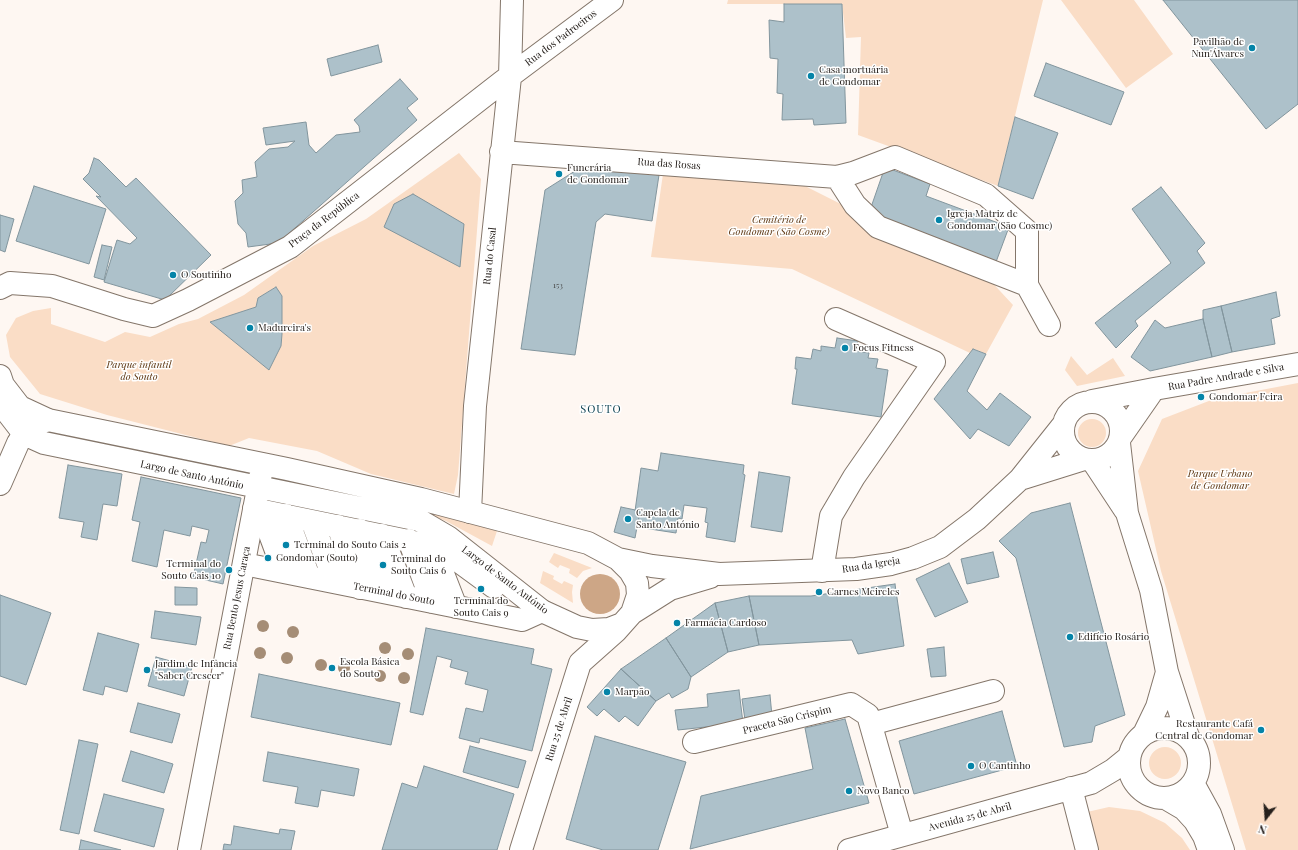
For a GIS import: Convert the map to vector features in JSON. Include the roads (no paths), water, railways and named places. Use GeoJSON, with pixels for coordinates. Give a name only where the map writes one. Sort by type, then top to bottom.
{"type":"FeatureCollection","features":[{"type":"Feature","properties":{"kind":"street","name":"Rua do Casal"},"geometry":{"type":"LineString","coordinates":[[470,512],[475,406],[510,77],[512,0]]}},
{"type":"Feature","properties":{"kind":"street","name":"Rua dos Padroeiros"},"geometry":{"type":"LineString","coordinates":[[510,77],[612,0]]}},
{"type":"Feature","properties":{"kind":"street","name":"Praça da República"},"geometry":{"type":"LineString","coordinates":[[0,288],[10,283],[52,286],[124,309],[153,316],[188,300],[290,247],[510,77]]}},
{"type":"Feature","properties":{"kind":"street","name":"Rua das Rosas"},"geometry":{"type":"LineString","coordinates":[[501,152],[837,177],[895,158],[986,194],[1027,231],[1027,285]]}},
{"type":"Feature","properties":{"kind":"street"},"geometry":{"type":"LineString","coordinates":[[837,177],[855,205],[878,227],[1027,285],[1049,324]]}},
{"type":"Feature","properties":{"kind":"street"},"geometry":{"type":"LineString","coordinates":[[822,571],[831,516],[854,477],[934,362],[836,319]]}},
{"type":"Feature","properties":{"kind":"street","name":"Rua Padre Andrade e Silva"},"geometry":{"type":"LineString","coordinates":[[1092,401],[1297,360]]}},
{"type":"Feature","properties":{"kind":"street"},"geometry":{"type":"LineString","coordinates":[[0,376],[3,385],[20,407],[48,420],[263,464],[416,498],[588,543],[618,559],[630,571],[637,583],[638,595],[627,619]]}},
{"type":"Feature","properties":{"kind":"street","name":"Rua Padre Andrade e Silva"},"geometry":{"type":"LineString","coordinates":[[1120,439],[1154,389]]}},
{"type":"Feature","properties":{"kind":"street"},"geometry":{"type":"LineString","coordinates":[[1120,439],[1115,450],[1108,456],[1100,459],[1088,460],[1076,456],[1067,446],[1063,433],[1063,425],[1070,411],[1084,402],[1092,401],[1103,404],[1111,408],[1118,416],[1121,425],[1120,439],[1127,512],[1151,590],[1167,672],[1188,737],[1194,745],[1199,759],[1198,774],[1193,783],[1186,791],[1177,796],[1167,799],[1157,798],[1148,795],[1139,789],[1132,780],[1128,769],[1129,757],[1137,740],[1144,734],[1155,729],[1166,728],[1178,731],[1188,737]]}},
{"type":"Feature","properties":{"kind":"street","name":"Largo de Santo António"},"geometry":{"type":"LineString","coordinates":[[0,403],[24,434],[44,444],[258,502],[371,510],[419,520],[448,537],[542,611],[577,627],[592,630],[610,629],[627,619]]}},
{"type":"Feature","properties":{"kind":"street"},"geometry":{"type":"LineString","coordinates":[[0,484],[18,443],[24,434],[35,425],[48,420]]}},
{"type":"Feature","properties":{"kind":"street","name":"Rua da Igreja"},"geometry":{"type":"LineString","coordinates":[[618,559],[652,566],[719,574],[856,569],[891,564],[913,558],[940,546],[958,535],[977,519],[1020,480],[1063,425]]}},
{"type":"Feature","properties":{"kind":"street"},"geometry":{"type":"LineString","coordinates":[[1088,460],[1127,512]]}},
{"type":"Feature","properties":{"kind":"street","name":"Rua da Igreja"},"geometry":{"type":"LineString","coordinates":[[1020,480],[1088,460]]}},
{"type":"Feature","properties":{"kind":"street","name":"Rua Bento Jesus Caraça"},"geometry":{"type":"LineString","coordinates":[[189,850],[244,564],[258,502],[263,464]]}},
{"type":"Feature","properties":{"kind":"street"},"geometry":{"type":"LineString","coordinates":[[258,502],[286,515],[409,540],[433,548],[453,557],[508,597],[522,595]]}},
{"type":"Feature","properties":{"kind":"street"},"geometry":{"type":"LineString","coordinates":[[258,502],[284,572]]}},
{"type":"Feature","properties":{"kind":"street"},"geometry":{"type":"LineString","coordinates":[[286,515],[310,577]]}},
{"type":"Feature","properties":{"kind":"street"},"geometry":{"type":"LineString","coordinates":[[312,521],[335,582]]}},
{"type":"Feature","properties":{"kind":"street"},"geometry":{"type":"LineString","coordinates":[[338,526],[360,588]]}},
{"type":"Feature","properties":{"kind":"street"},"geometry":{"type":"LineString","coordinates":[[360,530],[384,592]]}},
{"type":"Feature","properties":{"kind":"street"},"geometry":{"type":"LineString","coordinates":[[382,535],[406,597]]}},
{"type":"Feature","properties":{"kind":"street"},"geometry":{"type":"LineString","coordinates":[[409,540],[432,602]]}},
{"type":"Feature","properties":{"kind":"street"},"geometry":{"type":"LineString","coordinates":[[433,548],[456,607]]}},
{"type":"Feature","properties":{"kind":"street","name":"Terminal do Souto"},"geometry":{"type":"LineString","coordinates":[[244,564],[522,620],[542,611]]}},
{"type":"Feature","properties":{"kind":"street","name":"Rua da Igreja"},"geometry":{"type":"LineString","coordinates":[[627,619],[670,589],[719,574]]}},
{"type":"Feature","properties":{"kind":"street","name":"Rua 25 de Abril"},"geometry":{"type":"LineString","coordinates":[[521,850],[580,663],[627,619]]}},
{"type":"Feature","properties":{"kind":"street"},"geometry":{"type":"LineString","coordinates":[[1144,734],[1157,706],[1167,672]]}},
{"type":"Feature","properties":{"kind":"street"},"geometry":{"type":"LineString","coordinates":[[871,724],[993,691]]}},
{"type":"Feature","properties":{"kind":"street","name":"Praceta São Crispim"},"geometry":{"type":"LineString","coordinates":[[694,742],[851,704],[868,715],[902,835]]}},
{"type":"Feature","properties":{"kind":"street","name":"Avenida 25 de Abril"},"geometry":{"type":"LineString","coordinates":[[849,850],[1081,786],[1113,770],[1129,757]]}},
{"type":"Feature","properties":{"kind":"street"},"geometry":{"type":"LineString","coordinates":[[1193,783],[1210,814],[1224,850]]}},
{"type":"Feature","properties":{"kind":"street"},"geometry":{"type":"LineString","coordinates":[[1081,786],[1087,850]]}},
{"type":"Feature","properties":{"kind":"street","name":"Avenida 25 de Abril"},"geometry":{"type":"LineString","coordinates":[[1081,786],[1118,786],[1139,789]]}},
{"type":"Feature","properties":{"kind":"street"},"geometry":{"type":"LineString","coordinates":[[1167,799],[1184,809],[1194,821],[1204,836],[1209,850]]}},
{"type":"Feature","properties":{"kind":"place","name":"Pavilhão de Nun'Álvares"},"geometry":{"type":"Point","coordinates":[1252,48]}},
{"type":"Feature","properties":{"kind":"place","name":"Casa mortuária de Gondomar"},"geometry":{"type":"Point","coordinates":[811,76]}},
{"type":"Feature","properties":{"kind":"place","name":"Funerária de Gondomar"},"geometry":{"type":"Point","coordinates":[559,174]}},
{"type":"Feature","properties":{"kind":"place","name":"Igreja Matriz de Gondomar (São Cosme)"},"geometry":{"type":"Point","coordinates":[939,220]}},
{"type":"Feature","properties":{"kind":"place","name":"O Soutinho"},"geometry":{"type":"Point","coordinates":[173,275]}},
{"type":"Feature","properties":{"kind":"place","name":"Madureira's"},"geometry":{"type":"Point","coordinates":[250,328]}},
{"type":"Feature","properties":{"kind":"place","name":"Focus Fitness"},"geometry":{"type":"Point","coordinates":[845,348]}},
{"type":"Feature","properties":{"kind":"place","name":"Gondomar Feira"},"geometry":{"type":"Point","coordinates":[1201,397]}},
{"type":"Feature","properties":{"kind":"place","name":"Capela de Santo António"},"geometry":{"type":"Point","coordinates":[628,519]}},
{"type":"Feature","properties":{"kind":"place","name":"Terminal do Souto Cais 2"},"geometry":{"type":"Point","coordinates":[286,545]}},
{"type":"Feature","properties":{"kind":"place","name":"Gondomar (Souto)"},"geometry":{"type":"Point","coordinates":[268,558]}},
{"type":"Feature","properties":{"kind":"place","name":"Terminal do Souto Cais 6"},"geometry":{"type":"Point","coordinates":[383,565]}},
{"type":"Feature","properties":{"kind":"place","name":"Terminal do Souto Cais 10"},"geometry":{"type":"Point","coordinates":[229,570]}},
{"type":"Feature","properties":{"kind":"place","name":"Terminal do Souto Cais 9"},"geometry":{"type":"Point","coordinates":[481,589]}},
{"type":"Feature","properties":{"kind":"place","name":"Carnes Meireles"},"geometry":{"type":"Point","coordinates":[819,592]}},
{"type":"Feature","properties":{"kind":"place","name":"Farmácia Cardoso"},"geometry":{"type":"Point","coordinates":[677,623]}},
{"type":"Feature","properties":{"kind":"place","name":"Edifício Rosário"},"geometry":{"type":"Point","coordinates":[1070,637]}},
{"type":"Feature","properties":{"kind":"place","name":"Escola Básica do Souto"},"geometry":{"type":"Point","coordinates":[332,668]}},
{"type":"Feature","properties":{"kind":"place","name":"Jardim de Infância \"Saber Crescer\""},"geometry":{"type":"Point","coordinates":[147,670]}},
{"type":"Feature","properties":{"kind":"place","name":"Marpão"},"geometry":{"type":"Point","coordinates":[607,692]}},
{"type":"Feature","properties":{"kind":"place","name":"Restaurante Cafá Central de Gondomar"},"geometry":{"type":"Point","coordinates":[1261,730]}},
{"type":"Feature","properties":{"kind":"place","name":"O Cantinho"},"geometry":{"type":"Point","coordinates":[971,766]}},
{"type":"Feature","properties":{"kind":"place","name":"Novo Banco"},"geometry":{"type":"Point","coordinates":[849,791]}},
{"type":"Feature","properties":{"kind":"district","name":"SOUTO"},"geometry":{"type":"Point","coordinates":[601,410]}},
{"type":"Feature","properties":{"kind":"park label","name":"Cemitério de Gondomar (São Cosme)"},"geometry":{"type":"Point","coordinates":[779,226]}},
{"type":"Feature","properties":{"kind":"park label","name":"Parque infantil do Souto"},"geometry":{"type":"Point","coordinates":[139,370]}},
{"type":"Feature","properties":{"kind":"park label","name":"Parque Urbano de Gondomar"},"geometry":{"type":"Point","coordinates":[1220,480]}}]}
